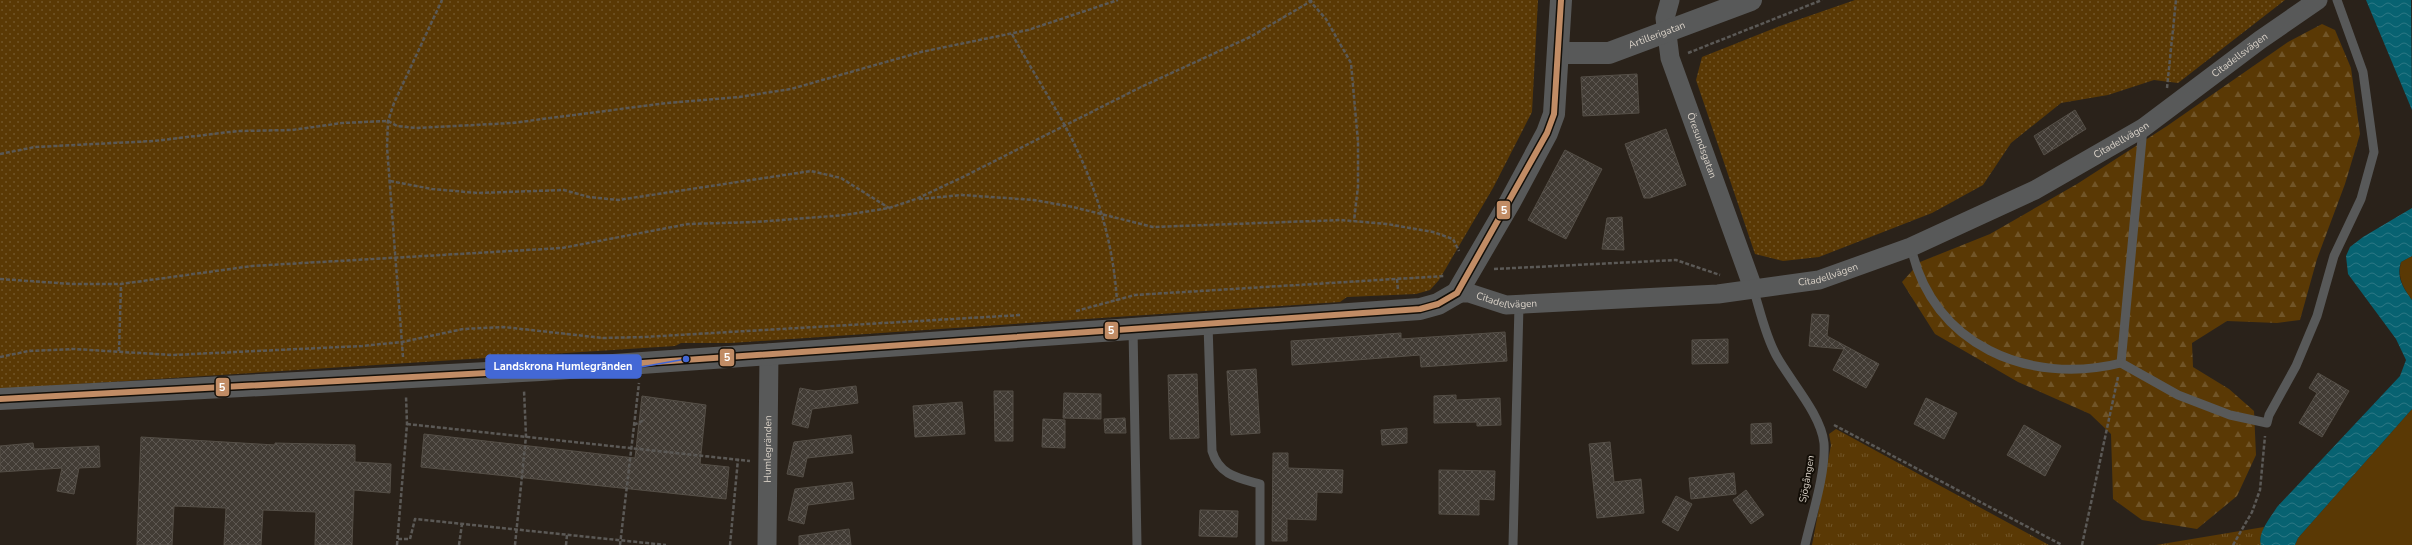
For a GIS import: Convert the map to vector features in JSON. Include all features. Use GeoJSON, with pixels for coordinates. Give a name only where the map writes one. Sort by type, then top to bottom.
{"type":"FeatureCollection","features":[{"type":"Feature","properties":{"kind":"street"},"geometry":{"type":"LineString","coordinates":[[0,399],[405,391],[541,370],[769,353],[1399,312],[1438,304],[1510,202],[1547,133],[1554,114],[1561,0]]}},
{"type":"Feature","properties":{"kind":"street","name":"Öresundsgatan"},"geometry":{"type":"LineString","coordinates":[[1670,0],[1665,18],[1670,58],[1753,288]]}},
{"type":"Feature","properties":{"kind":"street","name":"Artillerigatan"},"geometry":{"type":"LineString","coordinates":[[1558,53],[1609,53],[1751,0]]}},
{"type":"Feature","properties":{"kind":"street","name":"Citadellsvägen"},"geometry":{"type":"LineString","coordinates":[[2164,112],[2318,0]]}},
{"type":"Feature","properties":{"kind":"street","name":"Citadellvägen"},"geometry":{"type":"LineString","coordinates":[[1453,284],[1469,293],[1506,305],[1718,294],[1819,280],[1911,247],[2035,190],[2143,128],[2164,112]]}},
{"type":"Feature","properties":{"kind":"street","name":"Humlegränden"},"geometry":{"type":"LineString","coordinates":[[767,545],[769,353]]}},
{"type":"Feature","properties":{"kind":"lane"},"geometry":{"type":"LineString","coordinates":[[1911,247],[1915,267],[1927,292],[1946,318],[1965,335],[1991,353],[2020,364],[2060,370],[2103,367],[2121,363],[2178,395],[2230,415],[2267,423],[2269,415],[2296,366],[2317,316],[2334,256],[2361,199],[2374,152],[2362,72],[2338,0]]}},
{"type":"Feature","properties":{"kind":"lane"},"geometry":{"type":"LineString","coordinates":[[2121,363],[2143,128]]}},
{"type":"Feature","properties":{"kind":"lane","name":"Sjögången"},"geometry":{"type":"LineString","coordinates":[[1753,288],[1775,353],[1791,382],[1816,417],[1824,443],[1821,472],[1805,545]]}},
{"type":"Feature","properties":{"kind":"lane"},"geometry":{"type":"LineString","coordinates":[[1513,545],[1519,304]]}},
{"type":"Feature","properties":{"kind":"lane"},"geometry":{"type":"LineString","coordinates":[[1208,324],[1212,451],[1216,463],[1224,471],[1260,484],[1260,545]]}},
{"type":"Feature","properties":{"kind":"lane"},"geometry":{"type":"LineString","coordinates":[[1133,329],[1136,545]]}},
{"type":"Feature","properties":{"kind":"path"},"geometry":{"type":"LineString","coordinates":[[398,545],[407,424],[390,181],[388,121],[394,103],[442,0]]}},
{"type":"Feature","properties":{"kind":"path"},"geometry":{"type":"LineString","coordinates":[[0,154],[36,147],[154,141],[238,131],[292,130],[342,123],[388,121],[397,126],[416,128],[512,122],[667,103],[747,96],[791,89],[921,52],[1012,34],[1118,0]]}},
{"type":"Feature","properties":{"kind":"path"},"geometry":{"type":"LineString","coordinates":[[0,279],[72,284],[121,284],[252,266],[336,259],[396,258],[562,248],[688,224],[786,220],[845,215],[889,208],[916,199],[1064,124],[1250,37],[1313,0]]}},
{"type":"Feature","properties":{"kind":"path"},"geometry":{"type":"LineString","coordinates":[[1670,58],[1711,45],[1822,0]]}},
{"type":"Feature","properties":{"kind":"path"},"geometry":{"type":"LineString","coordinates":[[2164,112],[2176,0]]}},
{"type":"Feature","properties":{"kind":"path"},"geometry":{"type":"LineString","coordinates":[[1309,1],[1326,19],[1351,63],[1358,142],[1358,186],[1354,221]]}},
{"type":"Feature","properties":{"kind":"path"},"geometry":{"type":"LineString","coordinates":[[1012,34],[1064,124],[1103,214],[1114,265],[1117,300]]}},
{"type":"Feature","properties":{"kind":"path"},"geometry":{"type":"LineString","coordinates":[[390,181],[432,188],[478,193],[564,190],[589,197],[618,200],[811,171],[841,178],[889,208]]}},
{"type":"Feature","properties":{"kind":"path"},"geometry":{"type":"LineString","coordinates":[[916,199],[962,195],[1034,200],[1103,214],[1153,227],[1231,223],[1354,221],[1387,224],[1432,232],[1453,239],[1461,254],[1465,247]]}},
{"type":"Feature","properties":{"kind":"path"},"geometry":{"type":"LineString","coordinates":[[1489,270],[1676,260],[1726,277]]}},
{"type":"Feature","properties":{"kind":"path"},"geometry":{"type":"LineString","coordinates":[[119,351],[121,284]]}},
{"type":"Feature","properties":{"kind":"path"},"geometry":{"type":"LineString","coordinates":[[1068,313],[1135,296],[1218,289],[1453,284]]}},
{"type":"Feature","properties":{"kind":"path"},"geometry":{"type":"LineString","coordinates":[[0,357],[29,351],[74,349],[180,355],[347,347],[402,342],[463,329],[504,327],[603,338],[1026,315]]}},
{"type":"Feature","properties":{"kind":"path"},"geometry":{"type":"LineString","coordinates":[[2082,545],[2121,363]]}},
{"type":"Feature","properties":{"kind":"path"},"geometry":{"type":"LineString","coordinates":[[620,545],[639,382],[647,382]]}},
{"type":"Feature","properties":{"kind":"path"},"geometry":{"type":"LineString","coordinates":[[515,545],[526,436],[524,389],[516,390]]}},
{"type":"Feature","properties":{"kind":"path"},"geometry":{"type":"LineString","coordinates":[[1816,417],[2062,545]]}},
{"type":"Feature","properties":{"kind":"path"},"geometry":{"type":"LineString","coordinates":[[634,426],[644,420]]}},
{"type":"Feature","properties":{"kind":"path"},"geometry":{"type":"LineString","coordinates":[[2233,545],[2252,512],[2260,490],[2267,423]]}},
{"type":"Feature","properties":{"kind":"path"},"geometry":{"type":"LineString","coordinates":[[407,424],[769,463]]}},
{"type":"Feature","properties":{"kind":"path"},"geometry":{"type":"LineString","coordinates":[[730,545],[738,459]]}},
{"type":"Feature","properties":{"kind":"path"},"geometry":{"type":"LineString","coordinates":[[398,539],[410,539],[415,519],[666,545]]}},
{"type":"Feature","properties":{"kind":"path"},"geometry":{"type":"LineString","coordinates":[[459,545],[462,524]]}},
{"type":"Feature","properties":{"kind":"path"},"geometry":{"type":"LineString","coordinates":[[566,545],[567,534]]}},
{"type":"Feature","properties":{"kind":"green space"},"geometry":{"type":"Polygon","coordinates":[[[0,0],[1538,0],[1532,112],[1493,188],[1439,280],[1430,290],[1416,294],[1347,297],[1340,302],[731,343],[681,343],[675,346],[0,389],[0,0]]]}},
{"type":"Feature","properties":{"kind":"green space"},"geometry":{"type":"Polygon","coordinates":[[[1855,0],[2285,0],[2178,83],[2154,80],[2108,95],[2061,103],[2011,143],[1983,185],[1932,213],[1819,257],[1783,261],[1755,254],[1696,80],[1702,57],[1780,26],[1855,0]]]}},
{"type":"Feature","properties":{"kind":"green space"},"geometry":{"type":"Polygon","coordinates":[[[2322,24],[2335,30],[2351,68],[2360,134],[2345,184],[2317,259],[2300,320],[2277,323],[2227,321],[2192,343],[2193,367],[2229,389],[2254,411],[2256,455],[2237,496],[2197,529],[2142,520],[2113,499],[2111,434],[2090,414],[2018,382],[1935,334],[1902,282],[1920,262],[1990,234],[2077,184],[2167,126],[2288,42],[2322,24]]]}},
{"type":"Feature","properties":{"kind":"green space"},"geometry":{"type":"Polygon","coordinates":[[[2412,256],[2412,300],[2400,277],[2400,267],[2401,262],[2412,256]]]}},
{"type":"Feature","properties":{"kind":"green space"},"geometry":{"type":"Polygon","coordinates":[[[2412,409],[2412,545],[2295,545],[2298,538],[2412,409]]]}},
{"type":"Feature","properties":{"kind":"green space"},"geometry":{"type":"Polygon","coordinates":[[[1836,429],[2049,545],[1812,545],[1831,445],[1829,434],[1836,429]]]}},
{"type":"Feature","properties":{"kind":"green space"},"geometry":{"type":"Polygon","coordinates":[[[2264,527],[2260,540],[2262,545],[2156,545],[2264,527]]]}},
{"type":"Feature","properties":{"kind":"water"},"geometry":{"type":"Polygon","coordinates":[[[2366,0],[2411,0],[2412,110],[2366,0]]]}},
{"type":"Feature","properties":{"kind":"water"},"geometry":{"type":"Polygon","coordinates":[[[2412,208],[2412,256],[2401,262],[2399,273],[2403,287],[2412,300],[2412,409],[2298,538],[2295,545],[2261,545],[2260,540],[2263,530],[2277,507],[2400,376],[2406,360],[2396,339],[2348,274],[2346,256],[2350,247],[2363,237],[2412,208]]]}},
{"type":"Feature","properties":{"kind":"building"},"geometry":{"type":"Polygon","coordinates":[[[1637,74],[1639,113],[1583,116],[1581,77],[1637,74]]]}},
{"type":"Feature","properties":{"kind":"building"},"geometry":{"type":"Polygon","coordinates":[[[2075,110],[2086,129],[2044,155],[2034,136],[2075,110]]]}},
{"type":"Feature","properties":{"kind":"building"},"geometry":{"type":"Polygon","coordinates":[[[1666,129],[1686,185],[1650,198],[1644,198],[1625,144],[1666,129]]]}},
{"type":"Feature","properties":{"kind":"building"},"geometry":{"type":"Polygon","coordinates":[[[1565,150],[1602,169],[1566,239],[1528,220],[1565,150]]]}},
{"type":"Feature","properties":{"kind":"building"},"geometry":{"type":"Polygon","coordinates":[[[1622,217],[1624,250],[1602,249],[1607,218],[1622,217]]]}},
{"type":"Feature","properties":{"kind":"building"},"geometry":{"type":"Polygon","coordinates":[[[1812,314],[1829,315],[1827,336],[1879,364],[1866,388],[1833,370],[1844,349],[1809,346],[1812,314]]]}},
{"type":"Feature","properties":{"kind":"building"},"geometry":{"type":"Polygon","coordinates":[[[1505,332],[1507,361],[1421,367],[1420,355],[1292,365],[1291,341],[1401,333],[1401,339],[1505,332]]]}},
{"type":"Feature","properties":{"kind":"building"},"geometry":{"type":"Polygon","coordinates":[[[1728,339],[1728,363],[1692,364],[1692,340],[1728,339]]]}},
{"type":"Feature","properties":{"kind":"building"},"geometry":{"type":"Polygon","coordinates":[[[1256,369],[1260,433],[1231,435],[1227,371],[1256,369]]]}},
{"type":"Feature","properties":{"kind":"building"},"geometry":{"type":"Polygon","coordinates":[[[2318,373],[2349,391],[2322,437],[2299,423],[2317,393],[2309,388],[2318,373]]]}},
{"type":"Feature","properties":{"kind":"building"},"geometry":{"type":"Polygon","coordinates":[[[1197,374],[1199,438],[1170,439],[1168,375],[1197,374]]]}},
{"type":"Feature","properties":{"kind":"building"},"geometry":{"type":"Polygon","coordinates":[[[856,386],[858,403],[812,409],[808,428],[792,424],[800,388],[815,391],[856,386]]]}},
{"type":"Feature","properties":{"kind":"building"},"geometry":{"type":"Polygon","coordinates":[[[994,391],[1013,391],[1013,441],[995,441],[994,391]]]}},
{"type":"Feature","properties":{"kind":"building"},"geometry":{"type":"Polygon","coordinates":[[[1064,393],[1101,394],[1101,419],[1063,418],[1064,393]]]}},
{"type":"Feature","properties":{"kind":"building"},"geometry":{"type":"Polygon","coordinates":[[[1456,395],[1456,400],[1500,398],[1501,425],[1477,426],[1477,422],[1434,423],[1434,396],[1456,395]]]}},
{"type":"Feature","properties":{"kind":"building"},"geometry":{"type":"Polygon","coordinates":[[[642,396],[706,405],[700,464],[729,467],[726,499],[421,467],[424,434],[635,458],[642,396]]]}},
{"type":"Feature","properties":{"kind":"building"},"geometry":{"type":"Polygon","coordinates":[[[1926,398],[1957,413],[1944,439],[1914,424],[1926,398]]]}},
{"type":"Feature","properties":{"kind":"building"},"geometry":{"type":"Polygon","coordinates":[[[962,402],[965,434],[915,437],[913,406],[962,402]]]}},
{"type":"Feature","properties":{"kind":"building"},"geometry":{"type":"Polygon","coordinates":[[[1125,418],[1126,433],[1105,433],[1104,419],[1125,418]]]}},
{"type":"Feature","properties":{"kind":"building"},"geometry":{"type":"Polygon","coordinates":[[[1043,419],[1065,420],[1065,448],[1042,447],[1043,419]]]}},
{"type":"Feature","properties":{"kind":"building"},"geometry":{"type":"Polygon","coordinates":[[[1771,423],[1772,443],[1751,444],[1751,424],[1771,423]]]}},
{"type":"Feature","properties":{"kind":"building"},"geometry":{"type":"Polygon","coordinates":[[[2024,425],[2061,446],[2045,476],[2007,455],[2024,425]]]}},
{"type":"Feature","properties":{"kind":"building"},"geometry":{"type":"Polygon","coordinates":[[[1407,428],[1407,443],[1382,445],[1381,430],[1407,428]]]}},
{"type":"Feature","properties":{"kind":"building"},"geometry":{"type":"Polygon","coordinates":[[[851,435],[853,453],[807,458],[803,477],[787,474],[794,442],[851,435]]]}},
{"type":"Feature","properties":{"kind":"building"},"geometry":{"type":"Polygon","coordinates":[[[141,437],[275,445],[275,443],[355,445],[355,462],[391,464],[390,493],[354,490],[352,545],[315,545],[316,512],[263,510],[261,545],[224,545],[226,508],[174,506],[172,545],[137,545],[141,437]]]}},
{"type":"Feature","properties":{"kind":"building"},"geometry":{"type":"Polygon","coordinates":[[[1610,442],[1614,482],[1641,479],[1644,513],[1597,518],[1589,444],[1610,442]]]}},
{"type":"Feature","properties":{"kind":"building"},"geometry":{"type":"Polygon","coordinates":[[[33,443],[34,449],[99,446],[100,467],[79,468],[74,494],[57,491],[62,468],[0,472],[0,446],[33,443]]]}},
{"type":"Feature","properties":{"kind":"building"},"geometry":{"type":"Polygon","coordinates":[[[1273,453],[1288,453],[1288,468],[1343,470],[1342,493],[1317,492],[1316,520],[1287,519],[1287,541],[1272,541],[1273,453]]]}},
{"type":"Feature","properties":{"kind":"building"},"geometry":{"type":"Polygon","coordinates":[[[1439,470],[1495,471],[1494,500],[1479,499],[1479,515],[1439,514],[1439,470]]]}},
{"type":"Feature","properties":{"kind":"building"},"geometry":{"type":"Polygon","coordinates":[[[1734,473],[1736,494],[1691,499],[1689,478],[1734,473]]]}},
{"type":"Feature","properties":{"kind":"building"},"geometry":{"type":"Polygon","coordinates":[[[852,482],[854,499],[808,505],[804,524],[788,520],[795,489],[852,482]]]}},
{"type":"Feature","properties":{"kind":"building"},"geometry":{"type":"Polygon","coordinates":[[[1746,490],[1764,515],[1751,524],[1733,500],[1746,490]]]}},
{"type":"Feature","properties":{"kind":"building"},"geometry":{"type":"Polygon","coordinates":[[[1676,496],[1692,504],[1678,531],[1662,522],[1676,496]]]}},
{"type":"Feature","properties":{"kind":"building"},"geometry":{"type":"Polygon","coordinates":[[[1200,510],[1238,511],[1237,537],[1199,536],[1200,510]]]}},
{"type":"Feature","properties":{"kind":"building"},"geometry":{"type":"Polygon","coordinates":[[[849,529],[851,545],[799,545],[799,536],[849,529]]]}},
{"type":"Feature","properties":{"kind":"transit line","name":"5"},"geometry":{"type":"LineString","coordinates":[[0,399],[541,370],[1420,309],[1438,304],[1457,293],[1547,133],[1554,114],[1561,0]]}},
{"type":"Feature","properties":{"kind":"place","name":"Landskrona Humlegränden"},"geometry":{"type":"Point","coordinates":[686,359]}}]}
